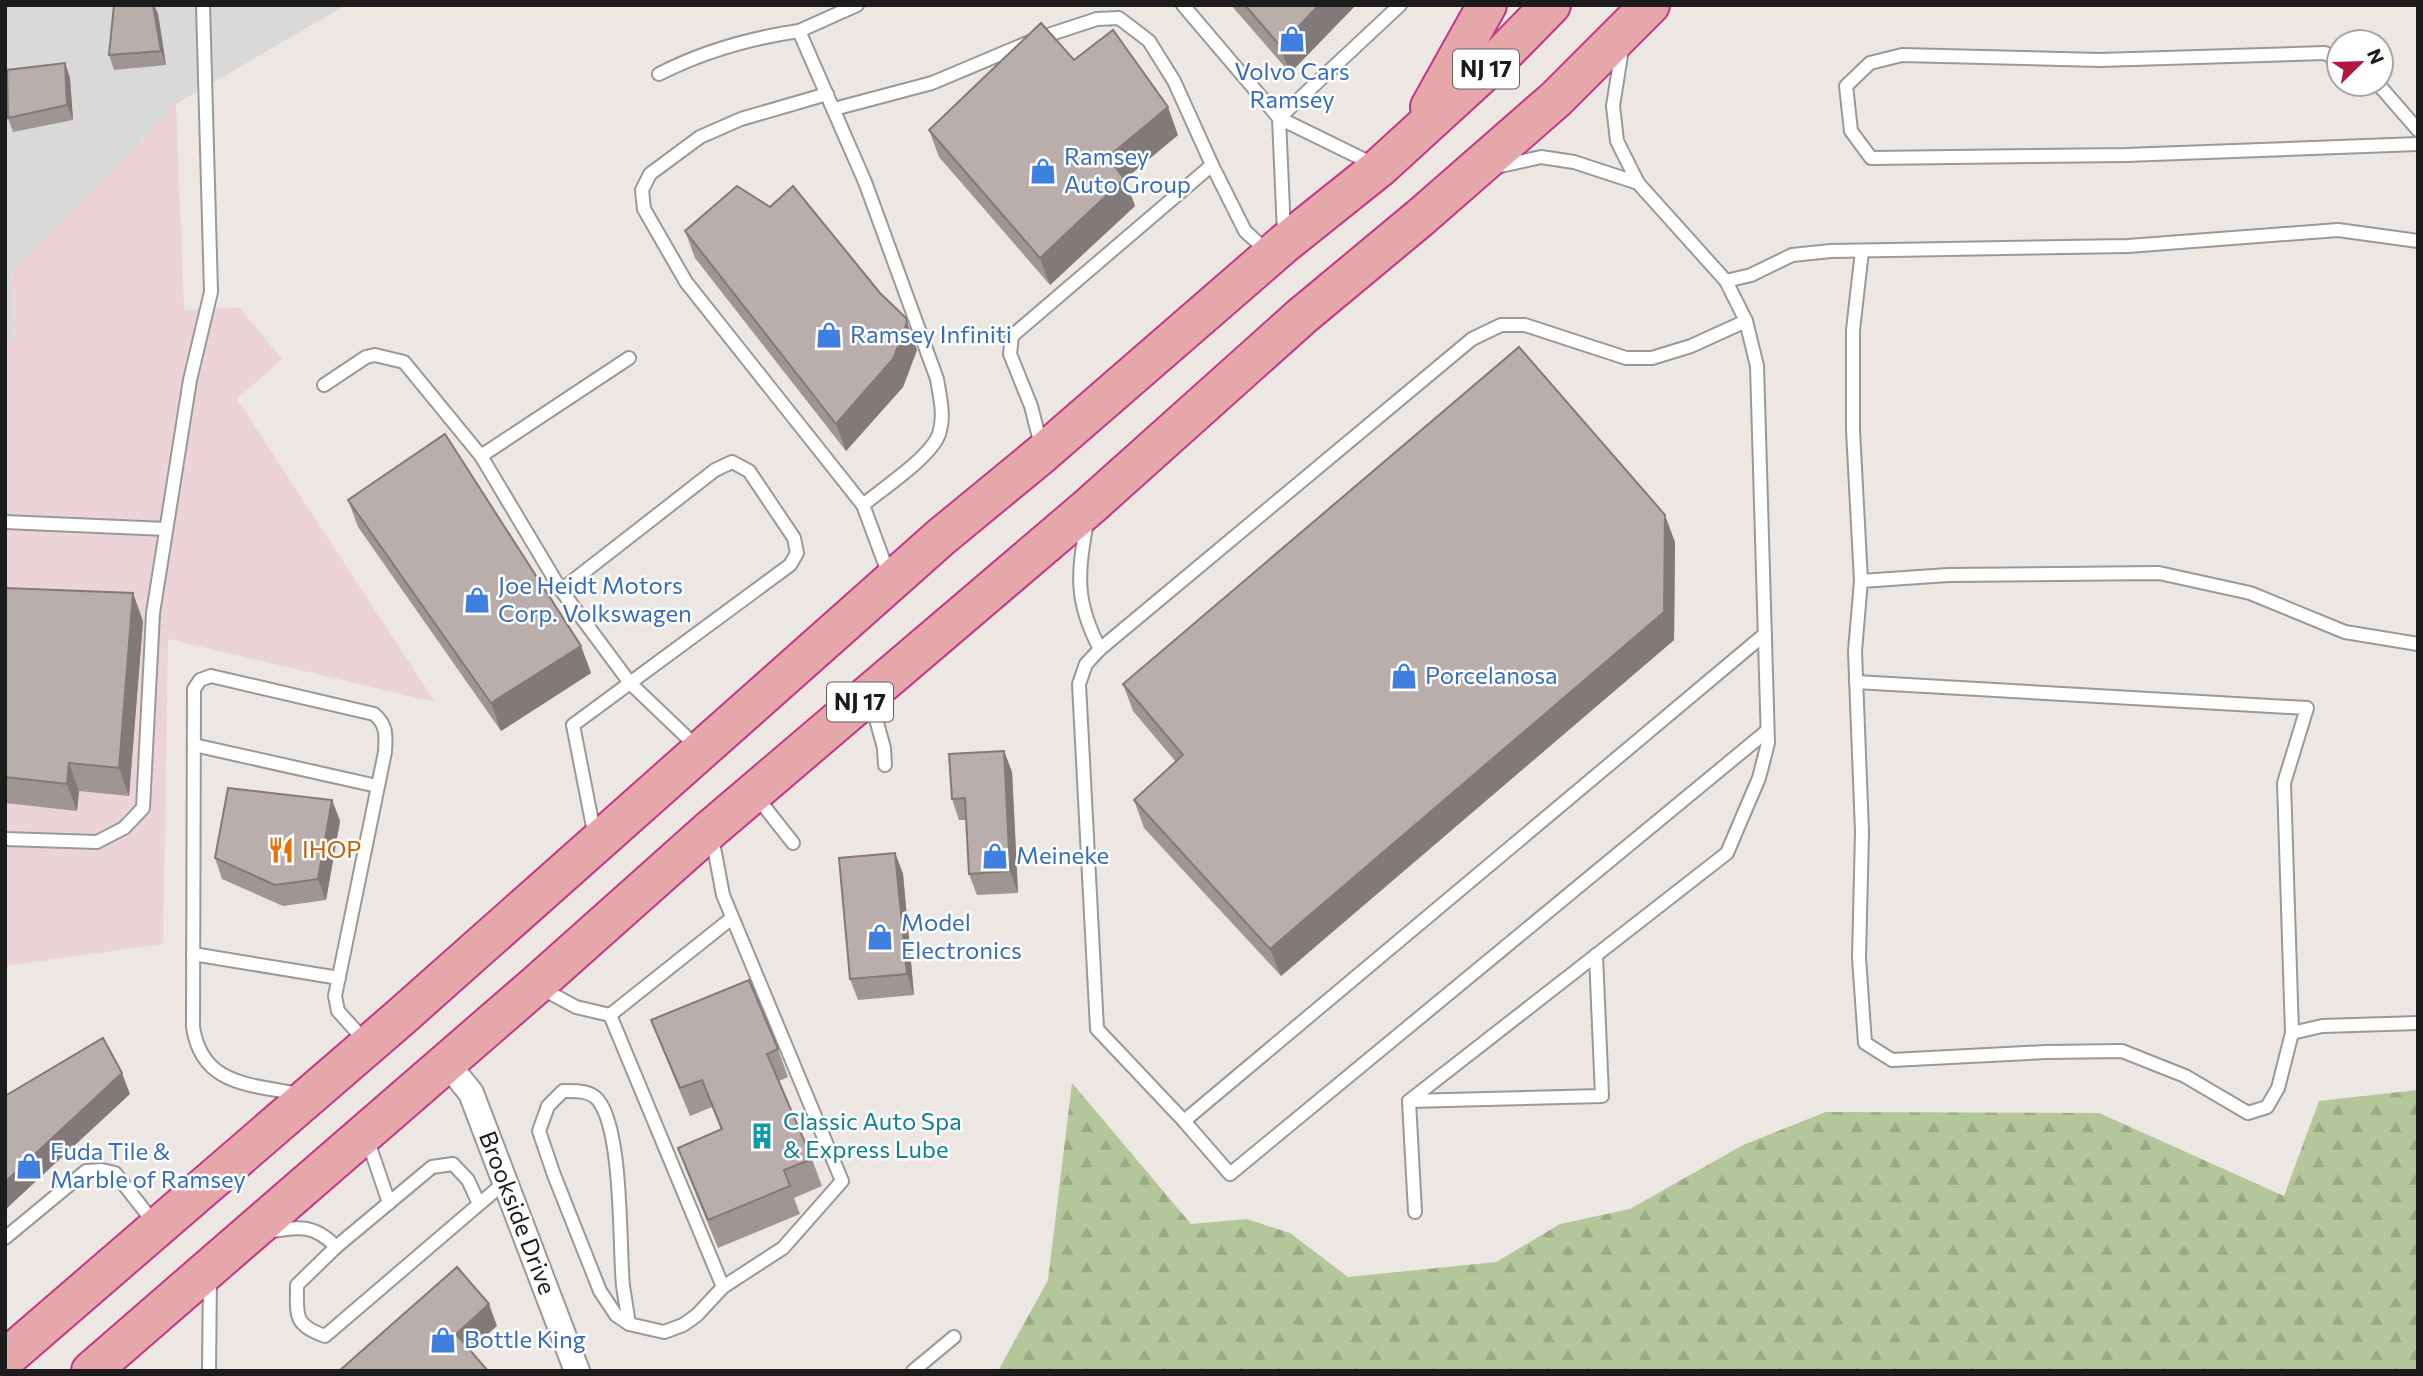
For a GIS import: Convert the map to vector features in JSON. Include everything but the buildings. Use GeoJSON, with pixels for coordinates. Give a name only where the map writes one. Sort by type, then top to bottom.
{"type":"FeatureCollection","features":[{"type":"Feature","properties":{"kind":"highway"},"geometry":{"type":"LineString","coordinates":[[1418,130],[1487,5]]}},
{"type":"Feature","properties":{"kind":"highway","name":"NJ 17"},"geometry":{"type":"LineString","coordinates":[[5,1359],[310,1096],[941,537],[1043,453],[1278,249],[1380,167],[1497,60],[1551,5]]}},
{"type":"Feature","properties":{"kind":"highway","name":"NJ 17"},"geometry":{"type":"LineString","coordinates":[[91,1371],[536,985],[711,829],[1090,506],[1302,316],[1556,99],[1638,18]]}},
{"type":"Feature","properties":{"kind":"street","name":"Brookside Drive"},"geometry":{"type":"LineString","coordinates":[[446,1062],[471,1093],[577,1371]]}},
{"type":"Feature","properties":{"kind":"lane"},"geometry":{"type":"LineString","coordinates":[[5,839],[97,842],[124,828],[143,808],[153,613],[190,380],[211,292],[203,5]]}},
{"type":"Feature","properties":{"kind":"lane"},"geometry":{"type":"LineString","coordinates":[[659,74],[684,61],[765,36],[799,31],[856,5]]}},
{"type":"Feature","properties":{"kind":"lane"},"geometry":{"type":"LineString","coordinates":[[1184,5],[1279,118],[1380,167]]}},
{"type":"Feature","properties":{"kind":"lane"},"geometry":{"type":"LineString","coordinates":[[834,109],[932,83],[1039,38],[1097,19],[1119,18],[1149,41],[1174,81],[1245,231],[1278,249],[1279,118],[1400,5]]}},
{"type":"Feature","properties":{"kind":"lane"},"geometry":{"type":"LineString","coordinates":[[1409,1101],[1727,853],[1759,778],[1768,743],[1757,366],[1746,321],[1726,281],[1637,183],[1617,141],[1613,106],[1638,18]]}},
{"type":"Feature","properties":{"kind":"lane"},"geometry":{"type":"LineString","coordinates":[[799,31],[865,182],[937,379],[942,412],[939,436],[916,463],[863,505]]}},
{"type":"Feature","properties":{"kind":"lane"},"geometry":{"type":"LineString","coordinates":[[2325,53],[2099,60],[1902,55],[1870,64],[1846,86],[1851,131],[1871,158],[2126,155],[2418,144]]}},
{"type":"Feature","properties":{"kind":"lane"},"geometry":{"type":"LineString","coordinates":[[827,94],[741,119],[700,137],[650,174],[642,190],[643,209],[686,282],[863,505],[892,582]]}},
{"type":"Feature","properties":{"kind":"lane"},"geometry":{"type":"LineString","coordinates":[[2390,98],[2418,130]]}},
{"type":"Feature","properties":{"kind":"lane"},"geometry":{"type":"LineString","coordinates":[[1469,173],[1541,158],[1574,162],[1637,183]]}},
{"type":"Feature","properties":{"kind":"lane"},"geometry":{"type":"LineString","coordinates":[[1043,453],[1031,406],[1010,354],[1012,336],[1212,165]]}},
{"type":"Feature","properties":{"kind":"lane"},"geometry":{"type":"LineString","coordinates":[[1726,281],[1751,275],[1792,255],[1861,251],[2128,246],[2338,230],[2418,240]]}},
{"type":"Feature","properties":{"kind":"lane"},"geometry":{"type":"LineString","coordinates":[[1856,682],[2307,708],[2284,783],[2292,1033],[2278,1088],[2267,1107],[2248,1112],[2185,1076],[2122,1051],[1892,1060],[1865,1043],[1859,958],[1862,832],[1856,682],[1855,651],[1861,581],[1853,430],[1853,330],[1861,251]]}},
{"type":"Feature","properties":{"kind":"lane"},"geometry":{"type":"LineString","coordinates":[[1746,321],[1691,346],[1652,358],[1626,358],[1525,325],[1501,325],[1472,339],[1100,649],[1086,664],[1079,684],[1097,1029],[1230,1174],[1768,730]]}},
{"type":"Feature","properties":{"kind":"lane"},"geometry":{"type":"LineString","coordinates":[[324,385],[366,357],[375,355],[404,362],[481,456],[561,590],[630,683],[699,750]]}},
{"type":"Feature","properties":{"kind":"lane"},"geometry":{"type":"LineString","coordinates":[[481,456],[629,358]]}},
{"type":"Feature","properties":{"kind":"lane"},"geometry":{"type":"LineString","coordinates":[[561,590],[715,470],[732,462],[750,471],[794,537],[797,553],[790,565],[573,725],[596,844]]}},
{"type":"Feature","properties":{"kind":"lane"},"geometry":{"type":"LineString","coordinates":[[1090,506],[1079,567],[1081,605],[1100,649]]}},
{"type":"Feature","properties":{"kind":"lane"},"geometry":{"type":"LineString","coordinates":[[5,522],[166,529]]}},
{"type":"Feature","properties":{"kind":"lane"},"geometry":{"type":"LineString","coordinates":[[1861,581],[1948,575],[2159,573],[2250,593],[2344,632],[2418,644]]}},
{"type":"Feature","properties":{"kind":"lane"},"geometry":{"type":"LineString","coordinates":[[1184,1121],[1765,634]]}},
{"type":"Feature","properties":{"kind":"lane"},"geometry":{"type":"LineString","coordinates":[[310,1096],[234,1081],[217,1073],[205,1062],[196,1045],[193,1027],[194,689],[200,680],[211,676],[374,714],[382,721],[386,732],[377,786],[335,996],[338,1011],[369,1044]]}},
{"type":"Feature","properties":{"kind":"lane"},"geometry":{"type":"LineString","coordinates":[[870,694],[884,748],[885,765]]}},
{"type":"Feature","properties":{"kind":"lane"},"geometry":{"type":"LineString","coordinates":[[194,745],[377,786]]}},
{"type":"Feature","properties":{"kind":"lane"},"geometry":{"type":"LineString","coordinates":[[753,793],[793,843]]}},
{"type":"Feature","properties":{"kind":"lane"},"geometry":{"type":"LineString","coordinates":[[629,1324],[623,1286],[619,1205],[610,1123],[597,1098],[580,1091],[563,1091],[548,1106],[540,1131],[554,1175],[600,1291],[616,1315],[629,1324],[664,1332],[697,1315],[723,1287],[783,1248],[842,1181],[723,895],[711,829]]}},
{"type":"Feature","properties":{"kind":"lane"},"geometry":{"type":"LineString","coordinates":[[610,1016],[732,918]]}},
{"type":"Feature","properties":{"kind":"lane"},"geometry":{"type":"LineString","coordinates":[[193,954],[339,978]]}},
{"type":"Feature","properties":{"kind":"lane"},"geometry":{"type":"LineString","coordinates":[[1409,1101],[1602,1096],[1596,955]]}},
{"type":"Feature","properties":{"kind":"lane"},"geometry":{"type":"LineString","coordinates":[[536,985],[576,1007],[610,1016]]}},
{"type":"Feature","properties":{"kind":"lane"},"geometry":{"type":"LineString","coordinates":[[610,1016],[723,1287]]}},
{"type":"Feature","properties":{"kind":"lane"},"geometry":{"type":"LineString","coordinates":[[2292,1033],[2322,1026],[2418,1023]]}},
{"type":"Feature","properties":{"kind":"lane"},"geometry":{"type":"LineString","coordinates":[[1409,1101],[1415,1212]]}},
{"type":"Feature","properties":{"kind":"lane"},"geometry":{"type":"LineString","coordinates":[[371,1128],[371,1150],[389,1203]]}},
{"type":"Feature","properties":{"kind":"lane"},"geometry":{"type":"LineString","coordinates":[[479,1204],[468,1180],[453,1164],[432,1167],[336,1247],[297,1285],[297,1315],[309,1330],[326,1336],[505,1182]]}},
{"type":"Feature","properties":{"kind":"lane"},"geometry":{"type":"LineString","coordinates":[[5,1237],[86,1171],[115,1173],[158,1227]]}},
{"type":"Feature","properties":{"kind":"lane"},"geometry":{"type":"LineString","coordinates":[[244,1238],[295,1226],[325,1235],[336,1247]]}},
{"type":"Feature","properties":{"kind":"lane"},"geometry":{"type":"LineString","coordinates":[[209,1371],[210,1268]]}},
{"type":"Feature","properties":{"kind":"lane"},"geometry":{"type":"LineString","coordinates":[[913,1371],[954,1337]]}},
{"type":"Feature","properties":{"kind":"shaded area"},"geometry":{"type":"Polygon","coordinates":[[[5,5],[346,5],[176,104],[11,272],[15,341],[5,341],[5,5]]]}},
{"type":"Feature","properties":{"kind":"shaded area"},"geometry":{"type":"Polygon","coordinates":[[[176,104],[184,310],[239,307],[282,359],[237,399],[435,702],[168,639],[163,944],[5,966],[5,341],[15,341],[11,272],[176,104]]]}},
{"type":"Feature","properties":{"kind":"green space"},"geometry":{"type":"Polygon","coordinates":[[[1072,1083],[1191,1224],[1247,1219],[1290,1233],[1348,1277],[1496,1262],[1560,1224],[1630,1209],[1743,1145],[1826,1112],[2099,1113],[2284,1196],[2319,1101],[2418,1090],[2418,1371],[998,1371],[1048,1280],[1072,1083]]]}},
{"type":"Feature","properties":{"kind":"place","name":"Volvo Cars Ramsey"},"geometry":{"type":"Point","coordinates":[1292,39]}},
{"type":"Feature","properties":{"kind":"place","name":"Ramsey Auto Group"},"geometry":{"type":"Point","coordinates":[1043,171]}},
{"type":"Feature","properties":{"kind":"place","name":"Ramsey Infiniti"},"geometry":{"type":"Point","coordinates":[829,335]}},
{"type":"Feature","properties":{"kind":"place","name":"Joe Heidt Motors Corp. Volkswagen"},"geometry":{"type":"Point","coordinates":[477,600]}},
{"type":"Feature","properties":{"kind":"place","name":"Porcelanosa"},"geometry":{"type":"Point","coordinates":[1404,676]}},
{"type":"Feature","properties":{"kind":"place","name":"IHOP"},"geometry":{"type":"Point","coordinates":[281,850]}},
{"type":"Feature","properties":{"kind":"place","name":"Meineke"},"geometry":{"type":"Point","coordinates":[995,856]}},
{"type":"Feature","properties":{"kind":"place","name":"Model Electronics"},"geometry":{"type":"Point","coordinates":[880,937]}},
{"type":"Feature","properties":{"kind":"place","name":"Classic Auto Spa & Express Lube"},"geometry":{"type":"Point","coordinates":[762,1136]}},
{"type":"Feature","properties":{"kind":"place","name":"Fuda Tile & Marble of Ramsey"},"geometry":{"type":"Point","coordinates":[29,1166]}},
{"type":"Feature","properties":{"kind":"place","name":"Bottle King"},"geometry":{"type":"Point","coordinates":[443,1340]}}]}
